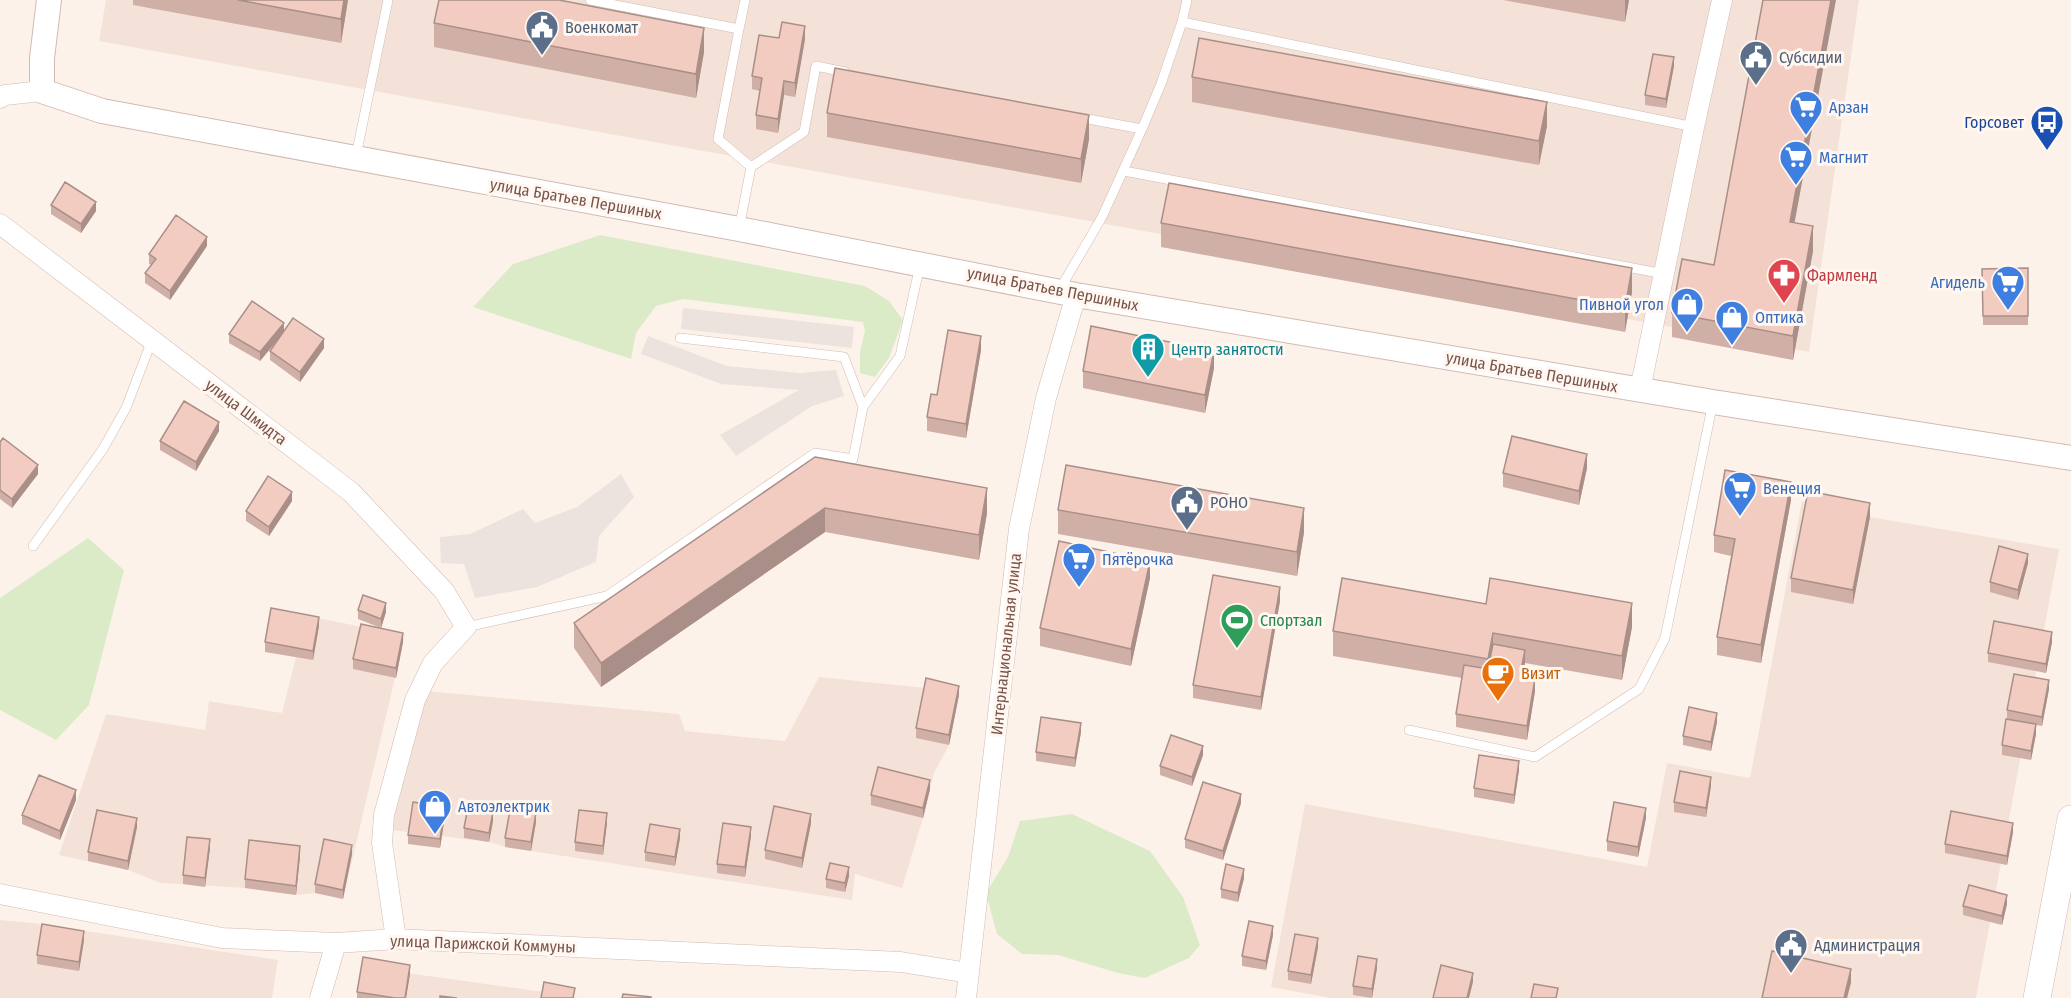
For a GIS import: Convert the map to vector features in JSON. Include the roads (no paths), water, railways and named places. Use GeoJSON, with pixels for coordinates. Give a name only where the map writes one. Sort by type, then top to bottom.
{"type":"FeatureCollection","features":[{"type":"Feature","properties":{"kind":"main road"},"geometry":{"type":"LineString","coordinates":[[2037,998],[2071,819]]}},
{"type":"Feature","properties":{"kind":"street"},"geometry":{"type":"LineString","coordinates":[[2,95],[42,91],[42,58],[49,0]]}},
{"type":"Feature","properties":{"kind":"street"},"geometry":{"type":"LineString","coordinates":[[1640,390],[1722,0]]}},
{"type":"Feature","properties":{"kind":"street","name":"улица Братьев Першиных"},"geometry":{"type":"LineString","coordinates":[[42,91],[102,111],[739,229],[1068,293],[1640,390],[2071,458]]}},
{"type":"Feature","properties":{"kind":"street","name":"улица Шмидта"},"geometry":{"type":"LineString","coordinates":[[0,224],[351,492],[444,591],[466,627]]}},
{"type":"Feature","properties":{"kind":"street","name":"Интернациональная улица"},"geometry":{"type":"LineString","coordinates":[[966,998],[1019,529],[1068,293]]}},
{"type":"Feature","properties":{"kind":"street"},"geometry":{"type":"LineString","coordinates":[[396,939],[382,843],[384,815],[415,700],[434,663],[466,627]]}},
{"type":"Feature","properties":{"kind":"street","name":"улица Парижской Коммуны"},"geometry":{"type":"LineString","coordinates":[[0,894],[222,938],[336,942],[396,939],[901,962],[969,973]]}},
{"type":"Feature","properties":{"kind":"street"},"geometry":{"type":"LineString","coordinates":[[320,998],[336,942]]}},
{"type":"Feature","properties":{"kind":"lane"},"geometry":{"type":"LineString","coordinates":[[356,158],[388,0]]}},
{"type":"Feature","properties":{"kind":"lane"},"geometry":{"type":"LineString","coordinates":[[590,0],[739,29]]}},
{"type":"Feature","properties":{"kind":"lane"},"geometry":{"type":"LineString","coordinates":[[745,0],[718,139],[751,167]]}},
{"type":"Feature","properties":{"kind":"lane"},"geometry":{"type":"LineString","coordinates":[[1068,293],[1161,84],[1187,0]]}},
{"type":"Feature","properties":{"kind":"lane"},"geometry":{"type":"LineString","coordinates":[[1182,22],[1694,127]]}},
{"type":"Feature","properties":{"kind":"lane"},"geometry":{"type":"LineString","coordinates":[[739,229],[751,167],[804,132],[816,66],[860,75]]}},
{"type":"Feature","properties":{"kind":"lane"},"geometry":{"type":"LineString","coordinates":[[1062,114],[1142,129]]}},
{"type":"Feature","properties":{"kind":"lane"},"geometry":{"type":"LineString","coordinates":[[1124,171],[1664,274]]}},
{"type":"Feature","properties":{"kind":"lane"},"geometry":{"type":"LineString","coordinates":[[466,627],[607,596],[815,453],[853,459],[863,407],[900,356],[920,264]]}},
{"type":"Feature","properties":{"kind":"lane"},"geometry":{"type":"LineString","coordinates":[[680,338],[844,357],[863,407]]}},
{"type":"Feature","properties":{"kind":"lane"},"geometry":{"type":"LineString","coordinates":[[33,546],[103,449],[126,408],[152,340]]}},
{"type":"Feature","properties":{"kind":"lane"},"geometry":{"type":"LineString","coordinates":[[1409,730],[1535,757],[1639,689],[1665,638],[1713,402]]}},
{"type":"Feature","properties":{"kind":"place","name":"Военкомат"},"geometry":{"type":"Point","coordinates":[542,56]}},
{"type":"Feature","properties":{"kind":"place","name":"Субсидии"},"geometry":{"type":"Point","coordinates":[1756,86]}},
{"type":"Feature","properties":{"kind":"place","name":"Арзан"},"geometry":{"type":"Point","coordinates":[1806,136]}},
{"type":"Feature","properties":{"kind":"place","name":"Горсовет"},"geometry":{"type":"Point","coordinates":[2047,151]}},
{"type":"Feature","properties":{"kind":"place","name":"Магнит"},"geometry":{"type":"Point","coordinates":[1796,186]}},
{"type":"Feature","properties":{"kind":"place","name":"Фармленд"},"geometry":{"type":"Point","coordinates":[1784,304]}},
{"type":"Feature","properties":{"kind":"place","name":"Агидель"},"geometry":{"type":"Point","coordinates":[2008,311]}},
{"type":"Feature","properties":{"kind":"place","name":"Пивной угол"},"geometry":{"type":"Point","coordinates":[1687,333]}},
{"type":"Feature","properties":{"kind":"place","name":"Оптика"},"geometry":{"type":"Point","coordinates":[1732,346]}},
{"type":"Feature","properties":{"kind":"place","name":"Центр занятости"},"geometry":{"type":"Point","coordinates":[1148,378]}},
{"type":"Feature","properties":{"kind":"place","name":"Венеция"},"geometry":{"type":"Point","coordinates":[1740,517]}},
{"type":"Feature","properties":{"kind":"place","name":"РОНО"},"geometry":{"type":"Point","coordinates":[1187,531]}},
{"type":"Feature","properties":{"kind":"place","name":"Пятёрочка"},"geometry":{"type":"Point","coordinates":[1079,588]}},
{"type":"Feature","properties":{"kind":"place","name":"Спортзал"},"geometry":{"type":"Point","coordinates":[1237,649]}},
{"type":"Feature","properties":{"kind":"place","name":"Визит"},"geometry":{"type":"Point","coordinates":[1498,702]}},
{"type":"Feature","properties":{"kind":"place","name":"Автоэлектрик"},"geometry":{"type":"Point","coordinates":[435,835]}},
{"type":"Feature","properties":{"kind":"place","name":"Администрация"},"geometry":{"type":"Point","coordinates":[1791,974]}}]}
